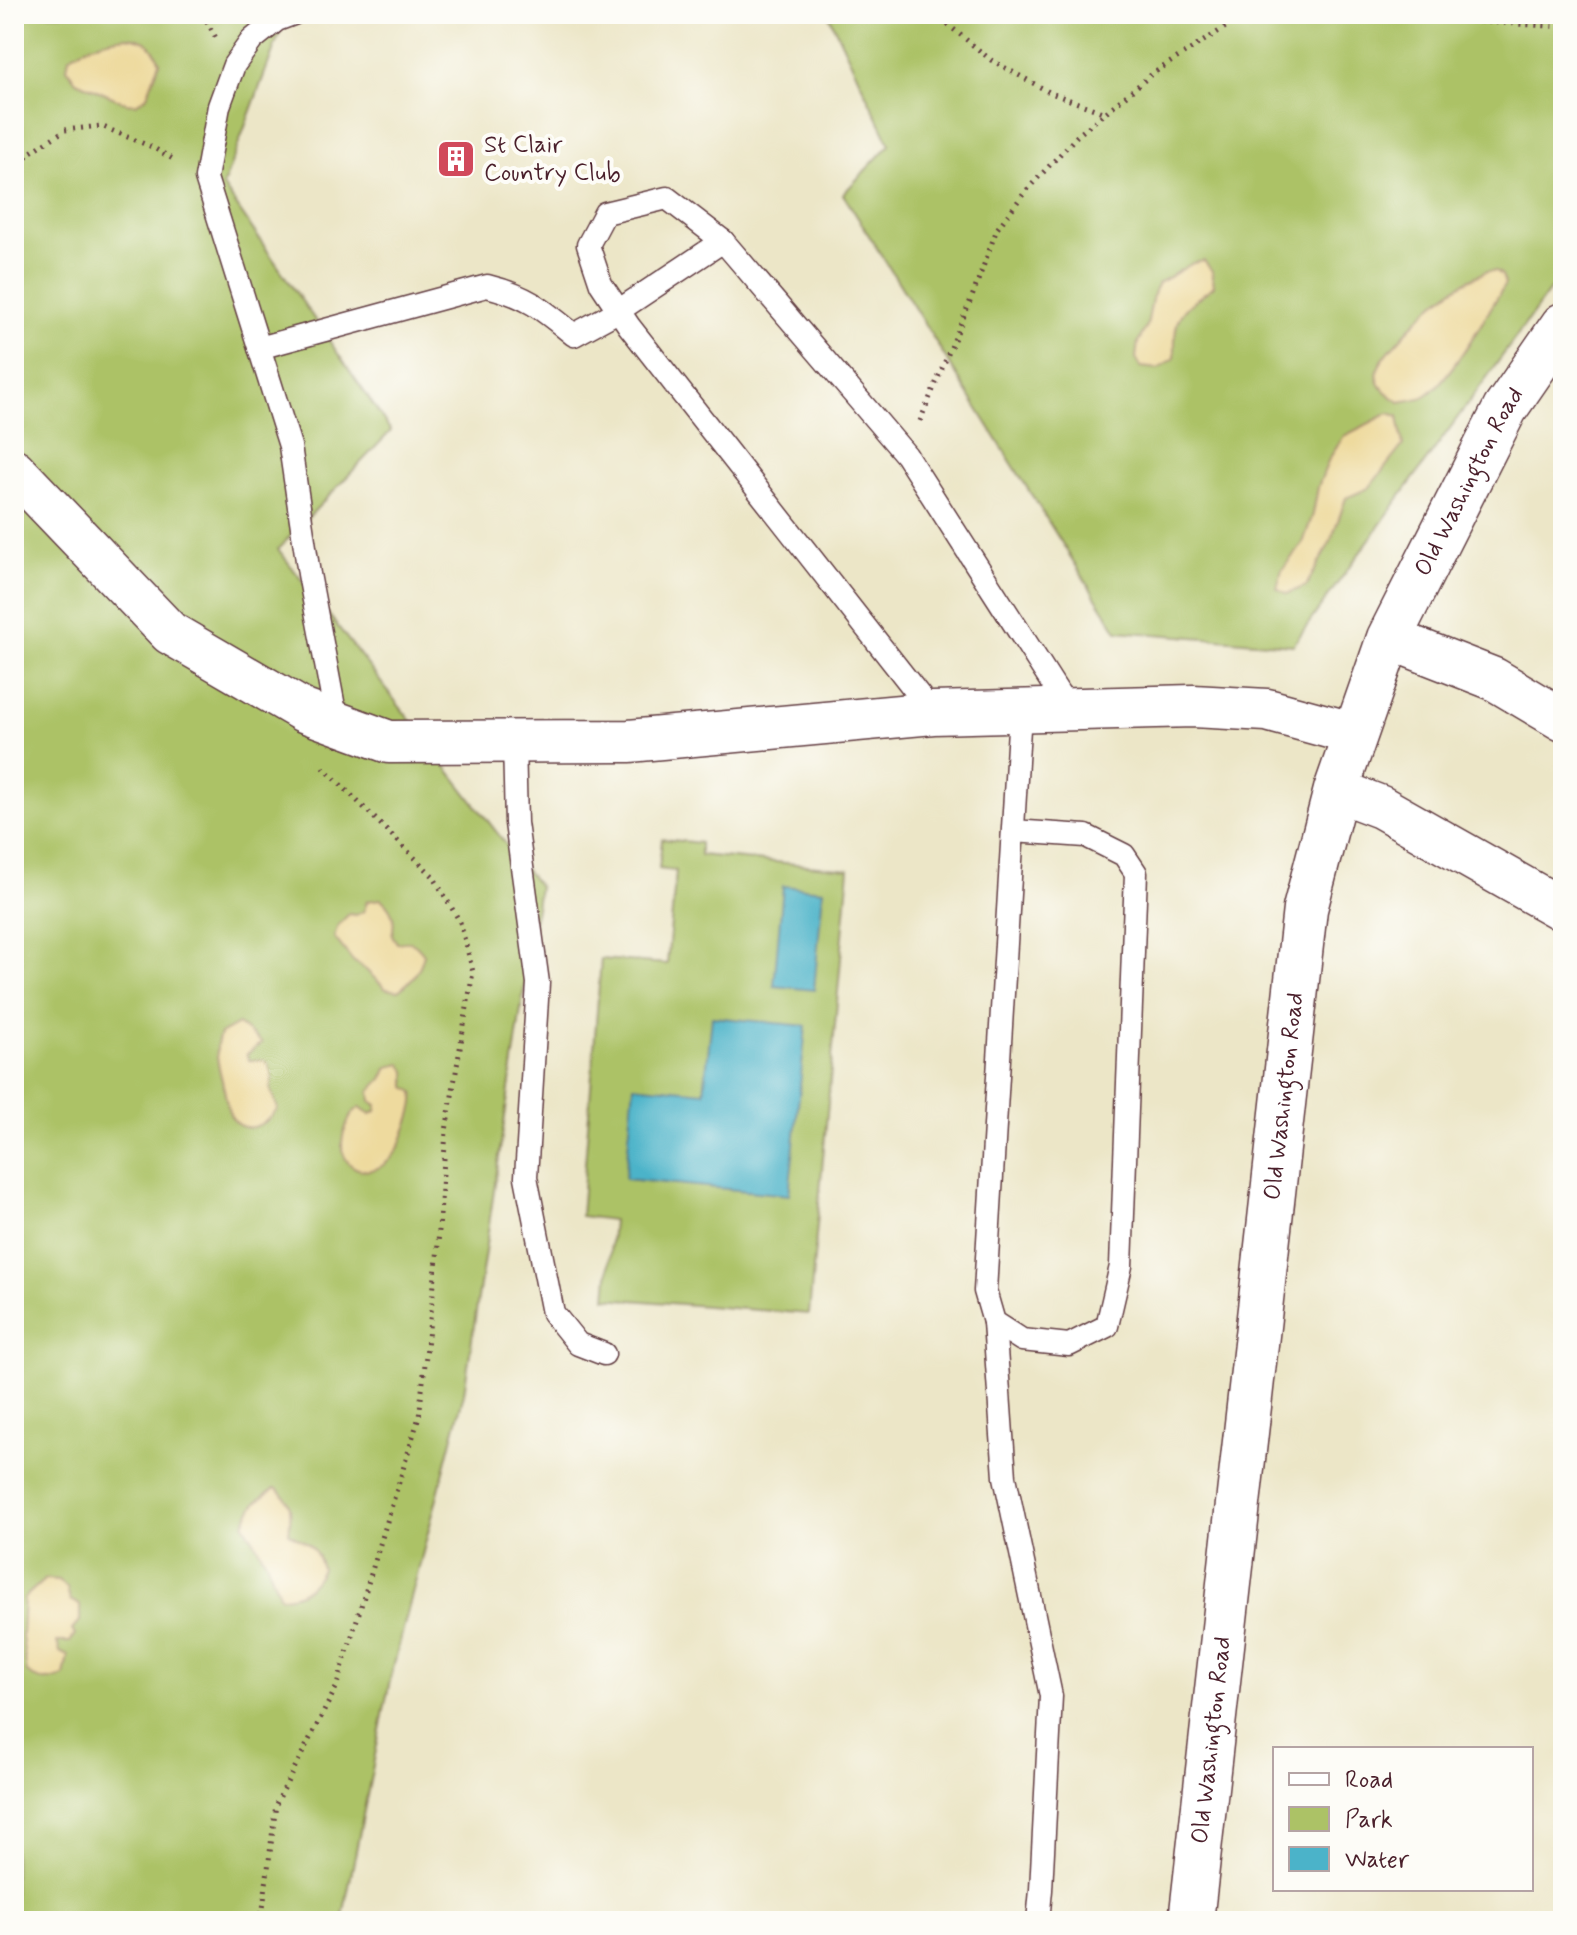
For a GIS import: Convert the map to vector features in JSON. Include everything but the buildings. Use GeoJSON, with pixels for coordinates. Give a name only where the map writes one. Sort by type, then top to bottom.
{"type":"FeatureCollection","features":[{"type":"Feature","properties":{"kind":"street","name":"Old Washington Road"},"geometry":{"type":"LineString","coordinates":[[1191,1921],[1305,909],[1336,790],[1389,638],[1505,409],[1563,325]]}},
{"type":"Feature","properties":{"kind":"street"},"geometry":{"type":"LineString","coordinates":[[14,470],[170,633],[320,717],[389,742],[629,741],[933,713],[1193,706],[1267,710],[1355,734]]}},
{"type":"Feature","properties":{"kind":"street"},"geometry":{"type":"LineString","coordinates":[[1389,638],[1494,679],[1563,720]]}},
{"type":"Feature","properties":{"kind":"street"},"geometry":{"type":"LineString","coordinates":[[1336,790],[1381,807],[1563,910]]}},
{"type":"Feature","properties":{"kind":"lane"},"geometry":{"type":"LineString","coordinates":[[293,14],[277,20],[252,40],[234,65],[219,106],[209,147],[206,178],[290,446],[309,574],[320,717]]}},
{"type":"Feature","properties":{"kind":"lane"},"geometry":{"type":"LineString","coordinates":[[933,713],[618,311],[601,284],[588,245],[605,213],[667,198],[723,241],[906,455],[1068,708]]}},
{"type":"Feature","properties":{"kind":"lane"},"geometry":{"type":"LineString","coordinates":[[259,348],[487,286],[516,293],[534,302],[574,335],[618,311],[723,241]]}},
{"type":"Feature","properties":{"kind":"lane"},"geometry":{"type":"LineString","coordinates":[[1020,712],[985,1291],[994,1322],[1005,1477],[1051,1696],[1038,1921]]}},
{"type":"Feature","properties":{"kind":"lane"},"geometry":{"type":"LineString","coordinates":[[514,741],[516,823],[538,983],[526,1177],[553,1313],[578,1344],[604,1354]]}},
{"type":"Feature","properties":{"kind":"lane"},"geometry":{"type":"LineString","coordinates":[[994,1322],[1022,1340],[1069,1345],[1107,1326],[1121,1266],[1136,873],[1124,855],[1086,836],[1013,831]]}},
{"type":"Feature","properties":{"kind":"path"},"geometry":{"type":"LineString","coordinates":[[935,14],[991,60],[1051,93],[1106,113]]}},
{"type":"Feature","properties":{"kind":"path"},"geometry":{"type":"LineString","coordinates":[[906,455],[997,229],[1025,192],[1077,136],[1152,74],[1238,16],[1246,14]]}},
{"type":"Feature","properties":{"kind":"path"},"geometry":{"type":"LineString","coordinates":[[1416,14],[1563,27]]}},
{"type":"Feature","properties":{"kind":"path"},"geometry":{"type":"LineString","coordinates":[[14,178],[28,154],[65,130],[101,126],[152,147],[206,178]]}},
{"type":"Feature","properties":{"kind":"path"},"geometry":{"type":"LineString","coordinates":[[256,1921],[263,1909],[276,1804],[336,1688],[419,1417],[437,1258],[446,1131],[473,972],[460,922],[433,876],[324,768],[320,717]]}},
{"type":"Feature","properties":{"kind":"green space"},"geometry":{"type":"Polygon","coordinates":[[[14,14],[314,14],[283,24],[223,186],[391,431],[278,549],[539,887],[464,1393],[390,1680],[342,1921],[14,1921],[14,14]]]}},
{"type":"Feature","properties":{"kind":"green space"},"geometry":{"type":"Polygon","coordinates":[[[828,14],[1563,14],[1563,272],[1293,645],[1117,631],[843,194],[890,144],[828,14]]]}},
{"type":"Feature","properties":{"kind":"green space"},"geometry":{"type":"Polygon","coordinates":[[[662,839],[700,843],[700,855],[849,869],[809,1314],[606,1298],[613,1220],[581,1216],[601,959],[667,964],[676,871],[659,869],[662,839]]]}},
{"type":"Feature","properties":{"kind":"sand"},"geometry":{"type":"Polygon","coordinates":[[[127,37],[148,44],[160,62],[147,96],[136,104],[126,103],[76,81],[67,68],[69,57],[83,49],[127,37]]]}},
{"type":"Feature","properties":{"kind":"sand"},"geometry":{"type":"Polygon","coordinates":[[[1204,261],[1212,271],[1214,286],[1181,315],[1177,323],[1175,358],[1158,369],[1141,367],[1136,358],[1138,342],[1147,326],[1153,294],[1159,283],[1193,263],[1204,261]]]}},
{"type":"Feature","properties":{"kind":"sand"},"geometry":{"type":"Polygon","coordinates":[[[1487,271],[1502,275],[1505,284],[1446,376],[1422,397],[1400,402],[1391,396],[1383,389],[1377,375],[1384,357],[1439,299],[1487,271]]]}},
{"type":"Feature","properties":{"kind":"sand"},"geometry":{"type":"Polygon","coordinates":[[[1389,413],[1398,416],[1403,445],[1369,488],[1346,498],[1331,541],[1306,586],[1287,594],[1277,588],[1282,570],[1303,543],[1329,459],[1344,436],[1389,413]]]}},
{"type":"Feature","properties":{"kind":"sand"},"geometry":{"type":"Polygon","coordinates":[[[381,899],[392,915],[392,935],[397,943],[413,943],[424,954],[415,975],[398,991],[386,989],[353,961],[334,937],[338,925],[349,914],[364,911],[367,901],[381,899]]]}},
{"type":"Feature","properties":{"kind":"sand"},"geometry":{"type":"Polygon","coordinates":[[[238,1024],[262,1043],[247,1054],[248,1060],[265,1060],[267,1063],[272,1077],[270,1088],[278,1109],[262,1123],[249,1128],[237,1123],[229,1112],[217,1059],[220,1034],[238,1024]]]}},
{"type":"Feature","properties":{"kind":"sand"},"geometry":{"type":"Polygon","coordinates":[[[401,1064],[406,1071],[406,1087],[414,1092],[412,1114],[404,1135],[395,1153],[384,1165],[372,1170],[360,1170],[351,1165],[344,1155],[342,1143],[346,1127],[360,1107],[370,1114],[376,1111],[377,1105],[371,1101],[370,1091],[383,1078],[388,1067],[401,1064]]]}},
{"type":"Feature","properties":{"kind":"sand"},"geometry":{"type":"Polygon","coordinates":[[[276,1488],[289,1503],[289,1533],[311,1546],[322,1569],[305,1590],[287,1597],[280,1597],[266,1561],[244,1524],[256,1503],[276,1488]]]}},
{"type":"Feature","properties":{"kind":"sand"},"geometry":{"type":"Polygon","coordinates":[[[45,1579],[59,1580],[67,1588],[70,1600],[80,1605],[80,1621],[72,1630],[75,1635],[70,1642],[57,1642],[60,1652],[68,1656],[64,1676],[45,1680],[27,1673],[22,1636],[24,1598],[45,1579]]]}},
{"type":"Feature","properties":{"kind":"water"},"geometry":{"type":"Polygon","coordinates":[[[783,886],[823,890],[814,990],[774,986],[783,886]]]}},
{"type":"Feature","properties":{"kind":"water"},"geometry":{"type":"Polygon","coordinates":[[[712,1017],[806,1026],[789,1195],[625,1179],[634,1085],[704,1092],[712,1017]]]}},
{"type":"Feature","properties":{"kind":"place","name":"St Clair Country Club"},"geometry":{"type":"Point","coordinates":[456,159]}}]}
